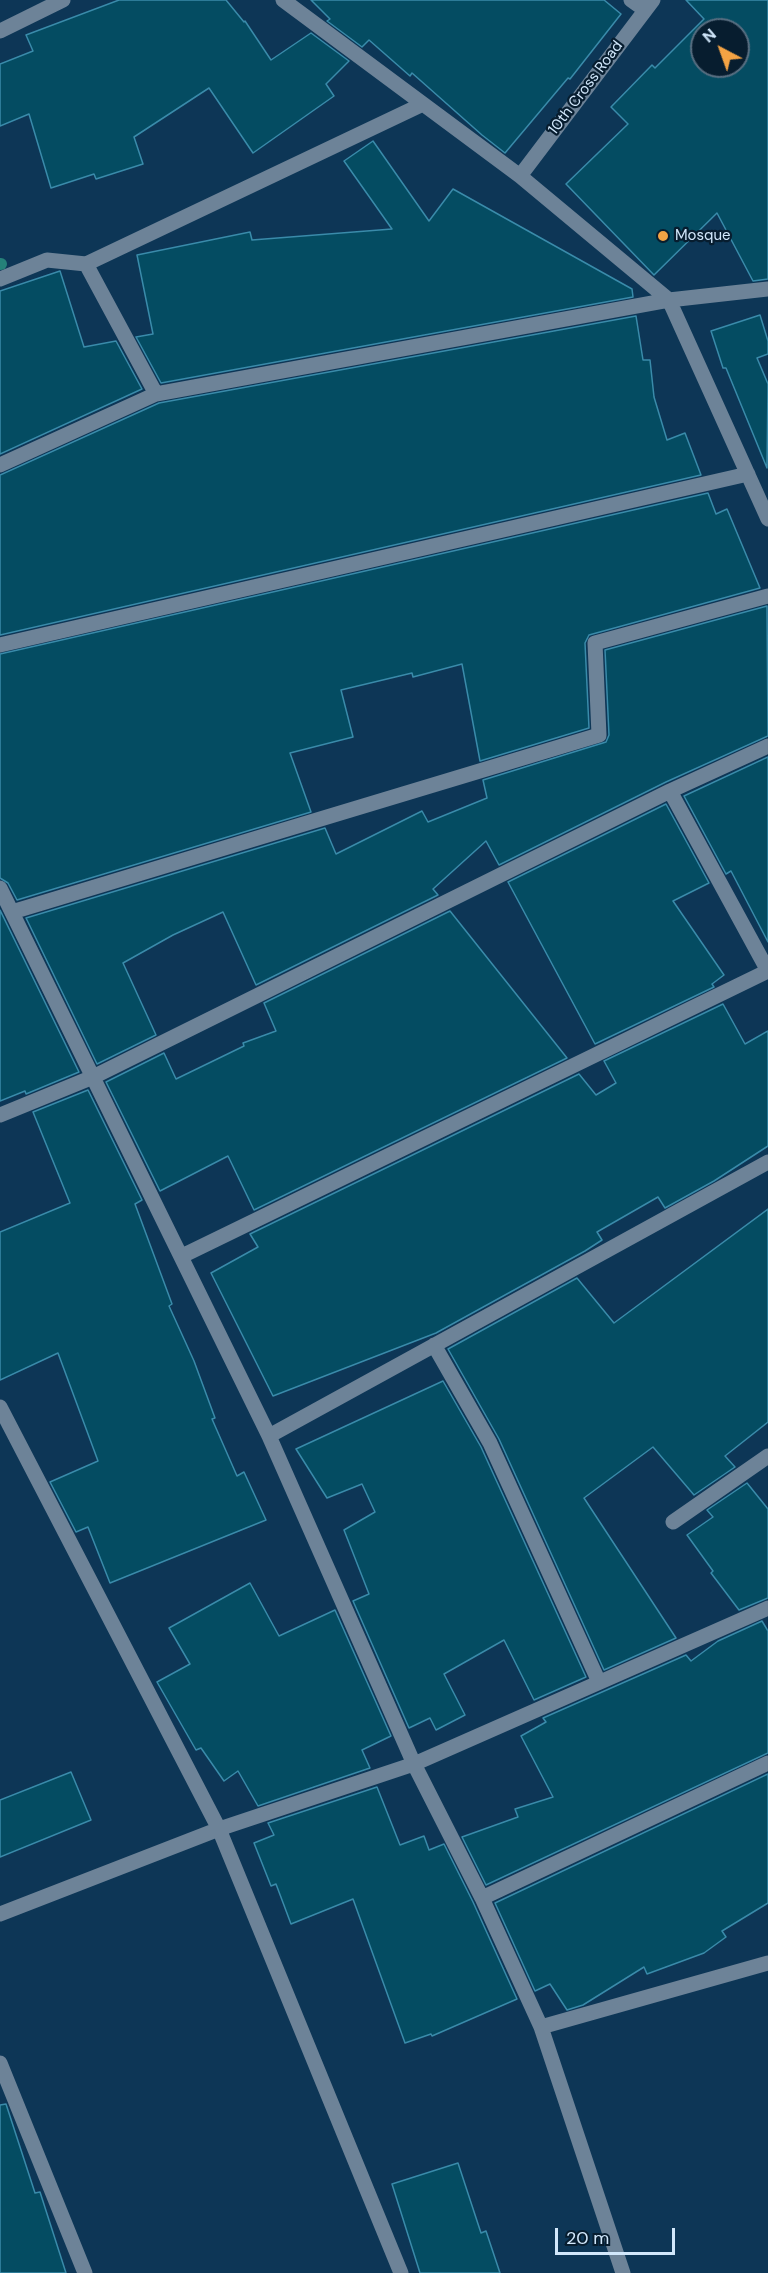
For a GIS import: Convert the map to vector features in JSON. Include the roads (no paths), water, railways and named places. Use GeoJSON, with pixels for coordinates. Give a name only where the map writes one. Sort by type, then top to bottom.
{"type":"FeatureCollection","features":[{"type":"Feature","properties":{"kind":"street"},"geometry":{"type":"LineString","coordinates":[[0,32],[63,0]]}},
{"type":"Feature","properties":{"kind":"street"},"geometry":{"type":"LineString","coordinates":[[283,0],[520,176],[669,300],[768,519]]}},
{"type":"Feature","properties":{"kind":"street"},"geometry":{"type":"LineString","coordinates":[[631,0],[649,5]]}},
{"type":"Feature","properties":{"kind":"street","name":"10th Cross Road"},"geometry":{"type":"LineString","coordinates":[[520,176],[649,5]]}},
{"type":"Feature","properties":{"kind":"street"},"geometry":{"type":"LineString","coordinates":[[0,279],[47,260],[86,264],[423,104]]}},
{"type":"Feature","properties":{"kind":"street"},"geometry":{"type":"LineString","coordinates":[[86,264],[156,394]]}},
{"type":"Feature","properties":{"kind":"street"},"geometry":{"type":"LineString","coordinates":[[0,465],[156,394],[669,300],[768,289]]}},
{"type":"Feature","properties":{"kind":"street"},"geometry":{"type":"LineString","coordinates":[[0,645],[748,474]]}},
{"type":"Feature","properties":{"kind":"street"},"geometry":{"type":"LineString","coordinates":[[12,912],[599,735],[595,643],[768,596]]}},
{"type":"Feature","properties":{"kind":"street"},"geometry":{"type":"LineString","coordinates":[[0,1115],[93,1077],[670,791],[768,746]]}},
{"type":"Feature","properties":{"kind":"street"},"geometry":{"type":"LineString","coordinates":[[182,1256],[768,971],[670,791]]}},
{"type":"Feature","properties":{"kind":"street"},"geometry":{"type":"LineString","coordinates":[[0,888],[269,1436],[414,1764],[482,1898],[541,2027],[623,2273]]}},
{"type":"Feature","properties":{"kind":"street"},"geometry":{"type":"LineString","coordinates":[[269,1436],[768,1162]]}},
{"type":"Feature","properties":{"kind":"street"},"geometry":{"type":"LineString","coordinates":[[434,1345],[490,1443],[598,1682]]}},
{"type":"Feature","properties":{"kind":"street"},"geometry":{"type":"LineString","coordinates":[[0,1407],[219,1829],[401,2273]]}},
{"type":"Feature","properties":{"kind":"street"},"geometry":{"type":"LineString","coordinates":[[673,1522],[768,1456]]}},
{"type":"Feature","properties":{"kind":"street"},"geometry":{"type":"LineString","coordinates":[[0,1914],[219,1829],[414,1764],[768,1608]]}},
{"type":"Feature","properties":{"kind":"street"},"geometry":{"type":"LineString","coordinates":[[482,1898],[768,1762]]}},
{"type":"Feature","properties":{"kind":"street"},"geometry":{"type":"LineString","coordinates":[[541,2027],[768,1963]]}},
{"type":"Feature","properties":{"kind":"street"},"geometry":{"type":"LineString","coordinates":[[0,2063],[85,2273]]}},
{"type":"Feature","properties":{"kind":"place","name":"Mosque"},"geometry":{"type":"Point","coordinates":[663,236]}}]}
